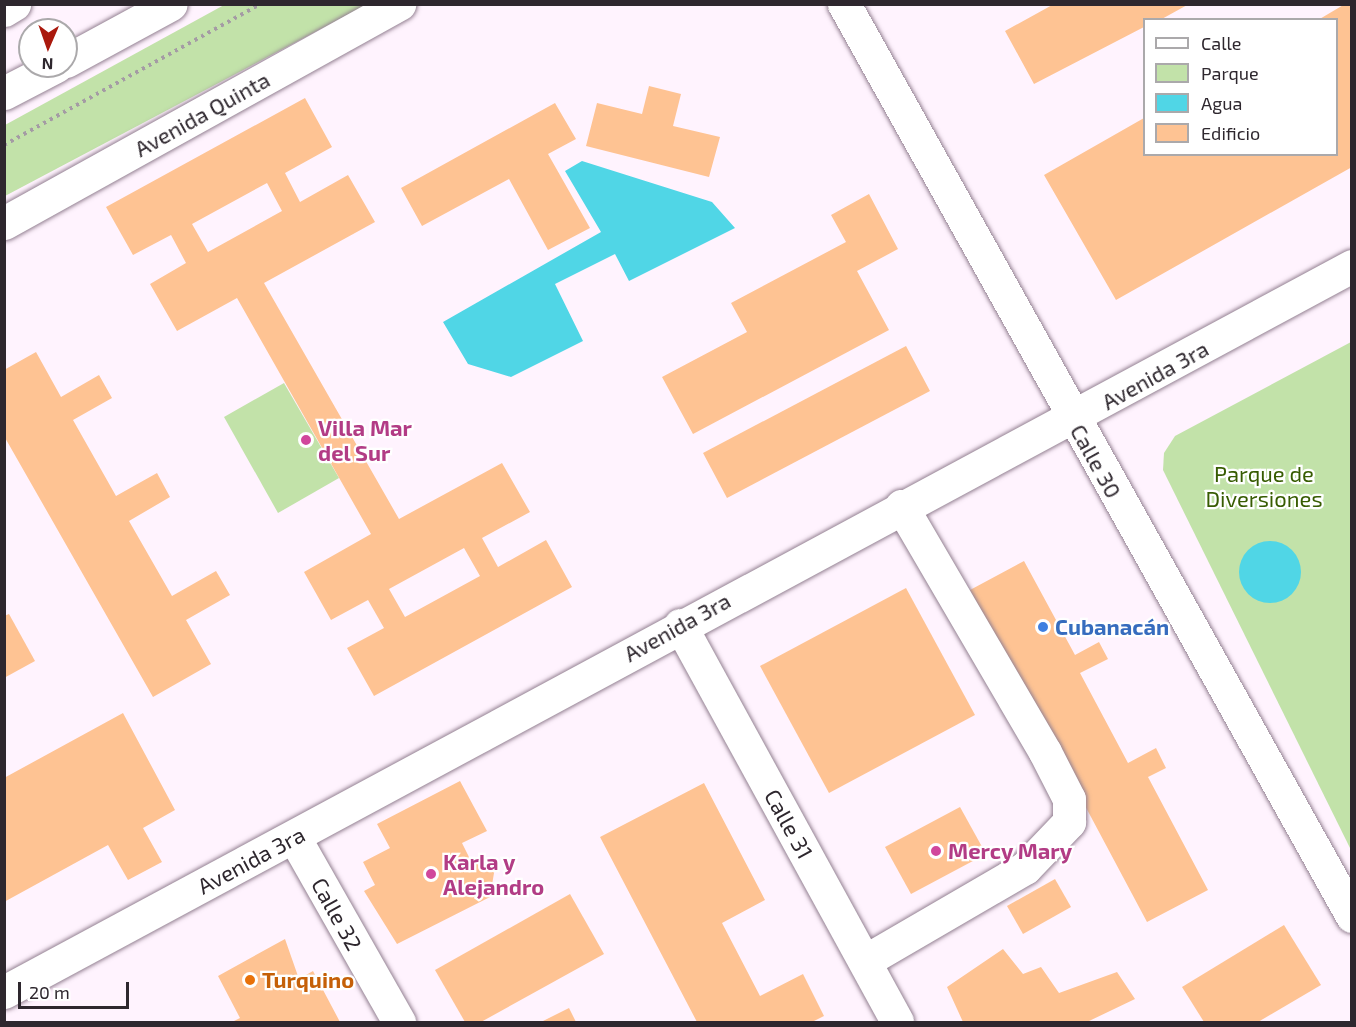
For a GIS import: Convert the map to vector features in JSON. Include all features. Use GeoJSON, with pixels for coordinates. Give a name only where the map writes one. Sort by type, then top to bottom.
{"type":"FeatureCollection","features":[{"type":"Feature","properties":{"kind":"main road"},"geometry":{"type":"LineString","coordinates":[[4,10],[14,4]]}},
{"type":"Feature","properties":{"kind":"main road"},"geometry":{"type":"LineString","coordinates":[[78,54],[171,4]]}},
{"type":"Feature","properties":{"kind":"main road","name":"Avenida Quinta"},"geometry":{"type":"LineString","coordinates":[[4,223],[399,4]]}},
{"type":"Feature","properties":{"kind":"main road","name":"Calle 30"},"geometry":{"type":"LineString","coordinates":[[844,4],[1073,420],[1352,916]]}},
{"type":"Feature","properties":{"kind":"main road"},"geometry":{"type":"LineString","coordinates":[[4,93],[33,78]]}},
{"type":"Feature","properties":{"kind":"main road","name":"Avenida 3ra"},"geometry":{"type":"LineString","coordinates":[[4,992],[294,837],[901,506],[1073,420],[1352,266]]}},
{"type":"Feature","properties":{"kind":"main road"},"geometry":{"type":"LineString","coordinates":[[865,962],[1025,868],[1069,822],[1069,799],[1045,752],[901,506]]}},
{"type":"Feature","properties":{"kind":"main road","name":"Calle 31"},"geometry":{"type":"LineString","coordinates":[[680,625],[897,1023]]}},
{"type":"Feature","properties":{"kind":"main road","name":"Calle 32"},"geometry":{"type":"LineString","coordinates":[[294,837],[399,1023]]}},
{"type":"Feature","properties":{"kind":"path"},"geometry":{"type":"LineString","coordinates":[[4,145],[261,4]]}},
{"type":"Feature","properties":{"kind":"green space"},"geometry":{"type":"Polygon","coordinates":[[[224,5],[366,5],[5,196],[5,125],[224,5]]]}},
{"type":"Feature","properties":{"kind":"green space","name":"Parque de Diversiones"},"geometry":{"type":"Polygon","coordinates":[[[1351,342],[1351,850],[1163,470],[1164,453],[1175,436],[1351,342]]]}},
{"type":"Feature","properties":{"kind":"green space"},"geometry":{"type":"Polygon","coordinates":[[[284,383],[339,478],[278,513],[224,417],[284,383]]]}},
{"type":"Feature","properties":{"kind":"water"},"geometry":{"type":"Polygon","coordinates":[[[582,161],[712,202],[735,228],[629,281],[615,254],[555,284],[583,341],[511,377],[468,364],[443,322],[601,232],[565,171],[582,161]]]}},
{"type":"Feature","properties":{"kind":"water"},"geometry":{"type":"Polygon","coordinates":[[[1270,541],[1287,546],[1292,550],[1296,555],[1301,572],[1296,589],[1292,594],[1287,598],[1270,603],[1253,598],[1248,594],[1244,589],[1239,572],[1244,555],[1248,550],[1253,546],[1270,541]]]}},
{"type":"Feature","properties":{"kind":"building"},"geometry":{"type":"Polygon","coordinates":[[[1054,4],[1189,4],[1164,18],[1143,18],[1143,28],[1034,84],[1005,31],[1054,4]]]}},
{"type":"Feature","properties":{"kind":"building"},"geometry":{"type":"Polygon","coordinates":[[[1345,4],[1352,4],[1352,167],[1116,300],[1044,175],[1143,119],[1143,156],[1338,156],[1338,18],[1321,18],[1345,4]]]}},
{"type":"Feature","properties":{"kind":"building"},"geometry":{"type":"Polygon","coordinates":[[[649,86],[681,94],[673,126],[720,137],[709,177],[586,146],[597,103],[642,114],[649,86]]]}},
{"type":"Feature","properties":{"kind":"building"},"geometry":{"type":"Polygon","coordinates":[[[305,98],[332,147],[285,173],[300,202],[348,175],[375,222],[264,283],[399,519],[502,463],[530,512],[482,538],[498,567],[546,540],[572,587],[374,696],[347,648],[384,628],[368,600],[331,620],[304,572],[371,534],[237,298],[177,331],[150,284],[186,263],[171,235],[133,255],[106,207],[305,98]],[[267,183],[192,224],[208,252],[282,211],[267,183]],[[464,548],[389,589],[405,617],[480,576],[464,548]]]}},
{"type":"Feature","properties":{"kind":"building"},"geometry":{"type":"Polygon","coordinates":[[[555,103],[576,139],[548,154],[590,228],[548,250],[509,179],[422,226],[401,188],[555,103]]]}},
{"type":"Feature","properties":{"kind":"building"},"geometry":{"type":"Polygon","coordinates":[[[869,194],[898,249],[857,271],[889,330],[693,434],[662,377],[747,332],[731,303],[846,242],[831,215],[869,194]]]}},
{"type":"Feature","properties":{"kind":"building"},"geometry":{"type":"Polygon","coordinates":[[[906,346],[930,391],[727,498],[703,453],[906,346]]]}},
{"type":"Feature","properties":{"kind":"building"},"geometry":{"type":"Polygon","coordinates":[[[36,352],[61,397],[99,375],[112,398],[73,420],[116,496],[157,473],[170,497],[129,521],[172,596],[216,571],[230,595],[186,620],[211,664],[153,697],[4,436],[4,370],[36,352]]]}},
{"type":"Feature","properties":{"kind":"building"},"geometry":{"type":"Polygon","coordinates":[[[1024,561],[1075,655],[1099,642],[1108,659],[1080,673],[1128,763],[1156,748],[1166,768],[1148,777],[1208,890],[1147,922],[970,590],[1024,561]]]}},
{"type":"Feature","properties":{"kind":"building"},"geometry":{"type":"Polygon","coordinates":[[[906,588],[975,715],[829,793],[760,666],[906,588]]]}},
{"type":"Feature","properties":{"kind":"building"},"geometry":{"type":"Polygon","coordinates":[[[9,614],[35,661],[4,678],[4,616],[9,614]]]}},
{"type":"Feature","properties":{"kind":"building"},"geometry":{"type":"Polygon","coordinates":[[[123,713],[175,810],[143,828],[162,862],[128,880],[108,845],[4,902],[4,778],[123,713]]]}},
{"type":"Feature","properties":{"kind":"building","name":"Karla y Alejandro"},"geometry":{"type":"Polygon","coordinates":[[[460,781],[487,831],[462,843],[469,857],[496,861],[490,897],[397,944],[364,891],[375,885],[363,862],[390,848],[377,824],[460,781]]]}},
{"type":"Feature","properties":{"kind":"building"},"geometry":{"type":"Polygon","coordinates":[[[704,783],[765,900],[722,923],[760,996],[803,974],[824,1016],[812,1022],[697,1022],[600,837],[704,783]]]}},
{"type":"Feature","properties":{"kind":"building","name":"Mercy Mary"},"geometry":{"type":"Polygon","coordinates":[[[960,807],[986,854],[911,894],[885,847],[960,807]]]}},
{"type":"Feature","properties":{"kind":"building"},"geometry":{"type":"Polygon","coordinates":[[[1055,879],[1071,907],[1023,934],[1007,906],[1055,879]]]}},
{"type":"Feature","properties":{"kind":"building"},"geometry":{"type":"Polygon","coordinates":[[[570,894],[604,954],[481,1022],[465,1022],[435,970],[570,894]]]}},
{"type":"Feature","properties":{"kind":"building"},"geometry":{"type":"Polygon","coordinates":[[[1284,925],[1321,985],[1258,1022],[1204,1022],[1182,987],[1284,925]]]}},
{"type":"Feature","properties":{"kind":"building"},"geometry":{"type":"Polygon","coordinates":[[[285,939],[299,979],[313,971],[340,1022],[232,1022],[240,1018],[218,976],[285,939]]]}},
{"type":"Feature","properties":{"kind":"building"},"geometry":{"type":"Polygon","coordinates":[[[1003,949],[1023,974],[1041,967],[1059,993],[1117,972],[1135,999],[1087,1022],[963,1022],[947,987],[1003,949]]]}},
{"type":"Feature","properties":{"kind":"building"},"geometry":{"type":"Polygon","coordinates":[[[569,1008],[576,1022],[541,1022],[569,1008]]]}},
{"type":"Feature","properties":{"kind":"place","name":"Villa Mar del Sur"},"geometry":{"type":"Point","coordinates":[306,440]}},
{"type":"Feature","properties":{"kind":"place","name":"Cubanacán"},"geometry":{"type":"Point","coordinates":[1043,627]}},
{"type":"Feature","properties":{"kind":"place","name":"Mercy Mary"},"geometry":{"type":"Point","coordinates":[936,851]}},
{"type":"Feature","properties":{"kind":"place","name":"Karla y Alejandro"},"geometry":{"type":"Point","coordinates":[431,874]}},
{"type":"Feature","properties":{"kind":"place","name":"Turquino"},"geometry":{"type":"Point","coordinates":[250,980]}}]}
